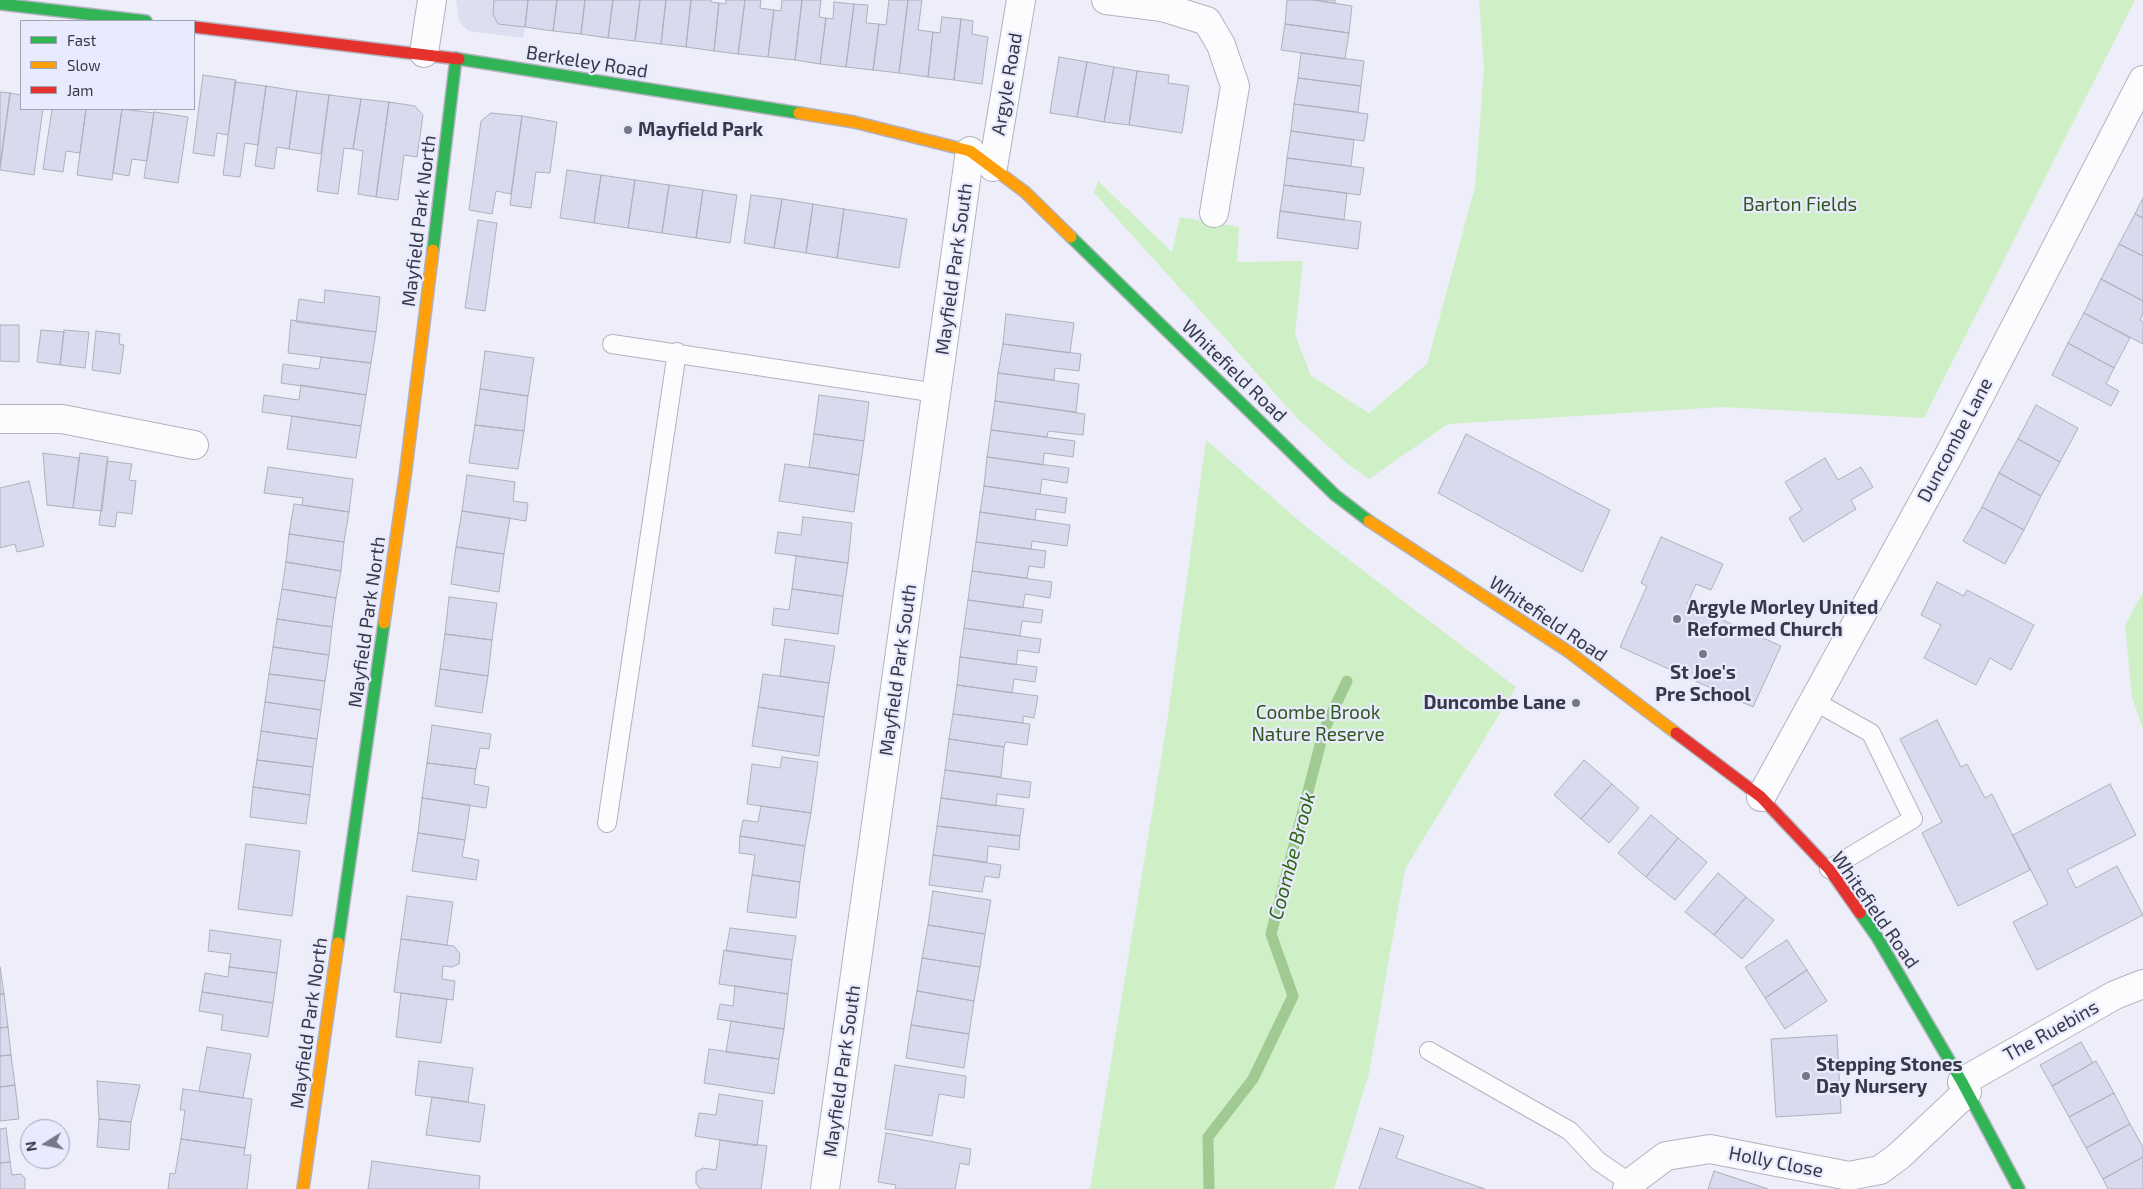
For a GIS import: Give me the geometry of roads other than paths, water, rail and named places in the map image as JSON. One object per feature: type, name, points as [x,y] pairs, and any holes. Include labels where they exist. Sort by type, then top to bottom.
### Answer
[{"type":"main road","points":[[0,4],[137,20]]},
{"type":"main road","name":"Berkeley Road","points":[[195,27],[456,58],[854,122],[970,151]]},
{"type":"main road","name":"Mayfield Park North","points":[[303,1189],[405,477],[456,58]]},
{"type":"main road","name":"Whitefield Road","points":[[970,151],[1024,192],[1335,495],[1358,514],[1569,652],[1761,797],[1829,870],[1877,937],[1964,1087],[2018,1189]]},
{"type":"street","points":[[424,53],[432,0]]},
{"type":"street","name":"Argyle Road","points":[[992,167],[1021,0]]},
{"type":"street","points":[[1106,0],[1162,7],[1207,20],[1221,45],[1235,86],[1214,213]]},
{"type":"street","name":"Duncombe Lane","points":[[1761,797],[1950,452],[2143,80]]},
{"type":"street","name":"Mayfield Park South","points":[[825,1189],[970,151]]},
{"type":"street","points":[[0,419],[62,419],[194,445]]},
{"type":"street","name":"The Ruebins","points":[[1964,1087],[2115,995],[2143,984]]},
{"type":"street","name":"Holly Close","points":[[1629,1186],[1666,1156],[1710,1149],[1849,1176],[1880,1170],[1899,1156],[1964,1087]]},
{"type":"lane","points":[[612,344],[677,352],[937,393]]},
{"type":"lane","points":[[607,823],[677,352]]},
{"type":"lane","points":[[1814,701],[1871,733],[1913,819],[1829,870]]},
{"type":"lane","points":[[1429,1051],[1570,1131],[1598,1162],[1629,1186]]},
{"type":"waterway","name":"Coombe Brook","points":[[1209,1189],[1208,1137],[1253,1079],[1293,996],[1271,934],[1324,730],[1347,681]]},
{"type":"place","name":"Mayfield Park","points":[[628,130]]},
{"type":"place","name":"Argyle Morley United Reformed Church","points":[[1677,619]]},
{"type":"place","name":"St Joe's Pre School","points":[[1703,654]]},
{"type":"place","name":"Duncombe Lane","points":[[1576,703]]},
{"type":"place","name":"Stepping Stones Day Nursery","points":[[1806,1076]]},
{"type":"park label","name":"Barton Fields","points":[[1800,205]]},
{"type":"park label","name":"Coombe Brook Nature Reserve","points":[[1318,724]]}]
